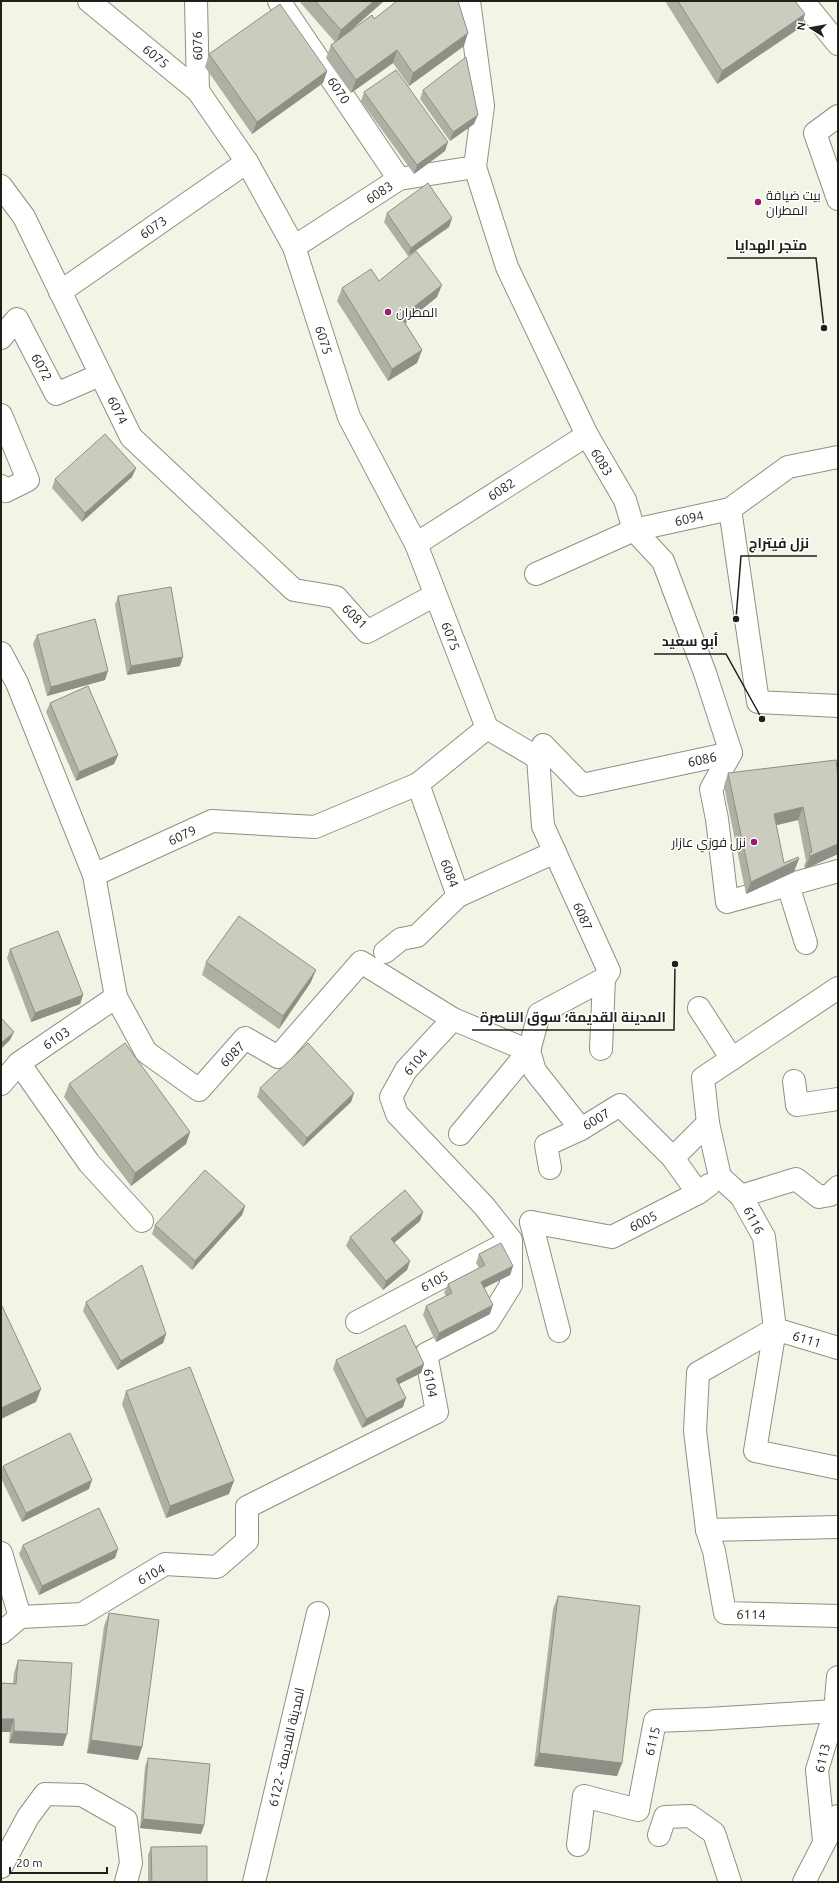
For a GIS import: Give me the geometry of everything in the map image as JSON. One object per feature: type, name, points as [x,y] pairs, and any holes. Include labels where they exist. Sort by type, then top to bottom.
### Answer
[{"type":"street","name":"6075","points":[[89,1],[198,90],[247,162],[294,247],[349,417],[416,544],[487,728]]},
{"type":"street","name":"6076","points":[[196,1],[198,90]]},
{"type":"street","name":"6070","points":[[279,1],[398,179]]},
{"type":"street","name":"6083","points":[[469,1],[483,106],[475,167],[507,266],[587,435],[625,500],[634,530],[663,561],[705,673],[731,753]]},
{"type":"street","points":[[803,1],[838,44]]},
{"type":"street","points":[[838,116],[815,133],[838,199]]},
{"type":"street","name":"6073","points":[[60,292],[247,162]]},
{"type":"street","name":"6083","points":[[294,247],[398,179],[475,167]]},
{"type":"street","name":"6074","points":[[1,186],[24,217],[131,437],[294,590]]},
{"type":"street","name":"6072","points":[[1,338],[17,319],[56,394],[100,375]]},
{"type":"street","points":[[1,415],[28,480],[6,491],[1,486]]},
{"type":"street","name":"6082","points":[[416,544],[587,435]]},
{"type":"street","name":"6094","points":[[536,574],[634,530],[730,509],[788,467],[838,457]]},
{"type":"street","points":[[730,509],[758,702],[838,706]]},
{"type":"street","name":"6081","points":[[294,590],[336,597],[367,632],[435,595]]},
{"type":"street","points":[[1,653],[17,683],[94,875]]},
{"type":"street","points":[[487,728],[538,758]]},
{"type":"street","name":"6079","points":[[94,875],[212,821],[315,826],[418,784],[487,728]]},
{"type":"street","name":"6086","points":[[538,758],[543,745],[582,785],[731,753]]},
{"type":"street","name":"6086","points":[[731,753],[711,789],[717,819],[727,902],[838,871]]},
{"type":"street","name":"6087","points":[[538,758],[543,826],[609,971],[604,979],[601,1049]]},
{"type":"street","name":"6084","points":[[385,952],[400,939],[417,936],[458,896],[418,784]]},
{"type":"street","points":[[458,896],[555,852]]},
{"type":"street","name":"6087","points":[[94,875],[116,997],[146,1052],[199,1090],[245,1038],[278,1057],[360,962],[453,1019],[529,1051]]},
{"type":"street","points":[[788,885],[806,943]]},
{"type":"street","points":[[460,1134],[529,1051],[539,1014],[604,979]]},
{"type":"street","points":[[741,1196],[720,1177],[708,1124],[703,1078],[838,988]]},
{"type":"street","name":"6103","points":[[1,1084],[19,1063],[116,997]]},
{"type":"street","points":[[699,1008],[732,1059]]},
{"type":"street","name":"6104","points":[[20,1617],[82,1614],[165,1564],[217,1567],[247,1541],[247,1507],[436,1412],[426,1354],[488,1322],[512,1285],[511,1240],[484,1206],[397,1114],[391,1097],[406,1070],[453,1019]]},
{"type":"street","points":[[529,1051],[535,1071],[581,1129]]},
{"type":"street","points":[[19,1063],[89,1162],[142,1221]]},
{"type":"street","points":[[794,1081],[797,1105],[838,1099]]},
{"type":"street","name":"6007","points":[[550,1168],[546,1145],[581,1129],[620,1105],[673,1158],[698,1193]]},
{"type":"street","points":[[673,1158],[708,1124]]},
{"type":"street","name":"6005","points":[[531,1222],[612,1237],[698,1193],[720,1177]]},
{"type":"street","name":"6116","points":[[838,1187],[830,1195],[819,1197],[796,1179],[741,1196],[764,1237],[775,1329],[755,1451],[838,1468]]},
{"type":"street","points":[[511,1240],[522,1235],[531,1222]]},
{"type":"street","points":[[531,1222],[559,1331]]},
{"type":"street","name":"6105","points":[[357,1322],[511,1240]]},
{"type":"street","points":[[775,1329],[698,1373],[695,1431],[707,1530],[838,1526]]},
{"type":"street","name":"6111","points":[[775,1329],[838,1348]]},
{"type":"street","name":"6114","points":[[707,1530],[714,1550],[725,1613],[838,1616]]},
{"type":"street","points":[[1,1553],[20,1617],[1,1633]]},
{"type":"street","name":"المدينة القديمة - 6122","points":[[254,1882],[318,1613]]},
{"type":"street","name":"6113","points":[[824,1841],[817,1770],[835,1711],[838,1677]]},
{"type":"street","name":"6115","points":[[578,1845],[584,1796],[638,1810],[655,1721],[835,1711]]},
{"type":"street","points":[[1,1867],[28,1817],[45,1794],[82,1794],[126,1820],[131,1863],[126,1882]]},
{"type":"street","points":[[659,1836],[665,1817],[690,1816],[714,1833],[730,1882]]},
{"type":"street","points":[[804,1882],[838,1816]]},
{"type":"building","points":[[315,1],[374,1],[341,30]]},
{"type":"building","points":[[397,1],[458,1],[468,33],[413,73],[397,50],[356,80],[331,45],[372,15],[374,19]]},
{"type":"building","points":[[678,1],[795,1],[805,14],[722,71]]},
{"type":"building","points":[[280,4],[327,71],[257,122],[209,54]]},
{"type":"building","points":[[466,57],[478,115],[453,132],[423,90]]},
{"type":"building","points":[[396,70],[448,142],[417,165],[364,92]]},
{"type":"building","points":[[428,183],[452,218],[411,248],[387,213]]},
{"type":"building","points":[[416,251],[442,285],[401,317],[422,350],[392,369],[342,288],[371,269],[379,281]]},
{"type":"building","points":[[105,434],[136,468],[85,513],[55,479]]},
{"type":"building","points":[[171,587],[183,657],[131,666],[118,596]]},
{"type":"building","points":[[95,619],[108,671],[51,687],[37,635]]},
{"type":"building","points":[[88,686],[118,755],[79,772],[50,703]]},
{"type":"building","name":"نزل فوزي عازار","points":[[836,760],[838,777],[838,844],[810,856],[809,853],[812,852],[803,807],[774,814],[784,863],[798,857],[799,859],[751,882],[728,773]]},
{"type":"building","points":[[239,916],[316,970],[283,1016],[206,962]]},
{"type":"building","points":[[58,931],[83,995],[35,1013],[10,949]]},
{"type":"building","points":[[1,1018],[14,1032],[1,1043]]},
{"type":"building","points":[[125,1043],[190,1132],[135,1173],[69,1084]]},
{"type":"building","points":[[308,1043],[354,1093],[307,1138],[260,1088]]},
{"type":"building","points":[[205,1170],[245,1206],[195,1261],[155,1225]]},
{"type":"building","points":[[405,1190],[423,1212],[391,1239],[410,1261],[386,1281],[350,1237]]},
{"type":"building","points":[[501,1243],[513,1266],[481,1282],[493,1305],[439,1333],[426,1306],[452,1293],[448,1284],[485,1265],[479,1254]]},
{"type":"building","points":[[142,1265],[166,1334],[121,1361],[86,1302]]},
{"type":"building","points":[[1,1306],[41,1389],[1,1408]]},
{"type":"building","points":[[405,1325],[424,1364],[396,1379],[406,1398],[366,1419],[336,1360]]},
{"type":"building","points":[[190,1367],[234,1481],[170,1506],[126,1391]]},
{"type":"building","points":[[70,1433],[92,1480],[26,1513],[3,1466]]},
{"type":"building","points":[[99,1508],[118,1549],[42,1586],[23,1545]]},
{"type":"building","points":[[558,1596],[640,1606],[622,1763],[539,1753]]},
{"type":"building","points":[[109,1613],[159,1620],[142,1747],[91,1740]]},
{"type":"building","points":[[18,1660],[72,1663],[67,1734],[14,1731],[14,1719],[1,1719],[1,1683],[16,1684]]},
{"type":"building","points":[[148,1758],[210,1764],[204,1825],[143,1819]]},
{"type":"building","points":[[207,1846],[207,1882],[152,1882],[151,1847]]},
{"type":"place","name":"بيت ضيافة المطران","points":[[758,202]]},
{"type":"place","name":"المطران","points":[[388,312]]},
{"type":"place","name":"متجر الهدايا","points":[[824,328]]},
{"type":"place","name":"نزل فيتراج","points":[[736,619]]},
{"type":"place","name":"أبو سعيد","points":[[762,719]]},
{"type":"place","name":"نزل فوزي عازار","points":[[754,842]]},
{"type":"place","name":"المدينة القديمة؛ سوق الناصرة","points":[[675,964]]}]
